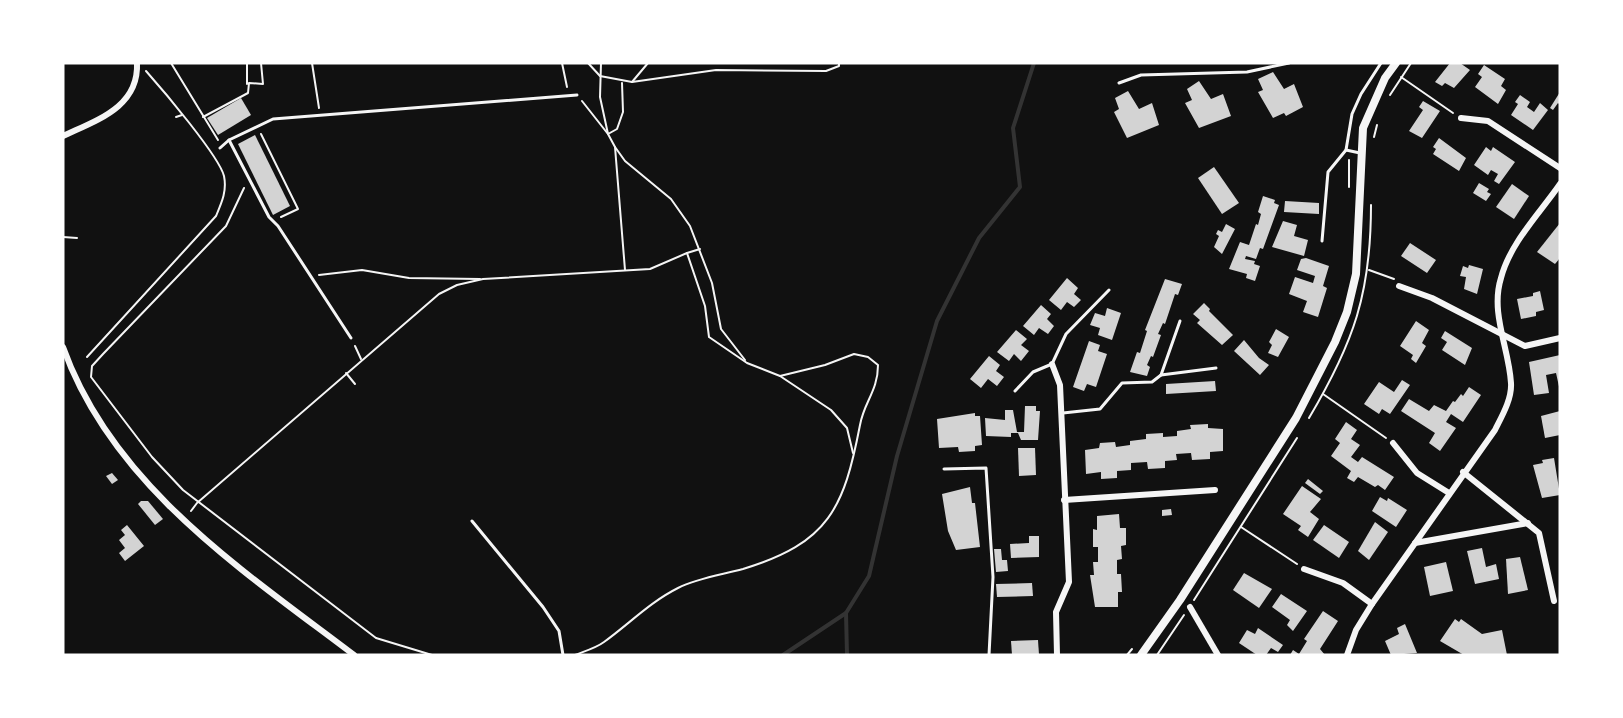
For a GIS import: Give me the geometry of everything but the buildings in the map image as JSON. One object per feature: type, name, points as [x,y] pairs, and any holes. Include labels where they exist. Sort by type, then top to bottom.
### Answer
[{"type":"street","points":[[63,136],[111,113],[123,104],[135,84],[137,63]]},
{"type":"street","points":[[1141,655],[1180,600],[1278,446],[1319,376],[1335,342],[1347,312],[1356,274],[1359,246],[1360,153],[1363,129],[1371,107],[1396,63]]},
{"type":"street","points":[[1461,118],[1488,121],[1560,168]]},
{"type":"street","points":[[1347,655],[1356,630],[1372,604],[1463,472],[1495,430],[1506,406],[1512,384],[1497,298],[1501,277],[1515,247],[1560,184]]},
{"type":"street","points":[[1399,286],[1432,298],[1525,346],[1560,338]]},
{"type":"street","points":[[63,347],[91,411],[143,480],[184,520],[354,655]]},
{"type":"street","points":[[63,361],[70,366]]},
{"type":"street","points":[[1052,364],[1060,385],[1069,582],[1056,612],[1057,655]]},
{"type":"street","points":[[1393,444],[1417,473],[1449,493]]},
{"type":"street","points":[[1463,472],[1539,533],[1545,549],[1554,601]]},
{"type":"street","points":[[1064,500],[1215,490]]},
{"type":"street","points":[[1415,543],[1528,523]]},
{"type":"street","points":[[1304,569],[1343,583],[1372,604]]},
{"type":"street","points":[[1190,607],[1218,655]]},
{"type":"lane","points":[[1119,84],[1141,75],[1247,72],[1289,63]]},
{"type":"lane","points":[[1322,241],[1328,172],[1348,150],[1352,114],[1361,94],[1381,63]]},
{"type":"lane","points":[[221,147],[229,140],[273,119],[577,95]]},
{"type":"lane","points":[[229,140],[269,217],[312,276],[351,338]]},
{"type":"lane","points":[[1348,150],[1360,153]]},
{"type":"lane","points":[[1015,391],[1033,372],[1052,364],[1066,334],[1109,290]]},
{"type":"lane","points":[[1161,375],[1180,321]]},
{"type":"lane","points":[[1061,413],[1100,409],[1122,383],[1152,382],[1161,375],[1216,368]]},
{"type":"lane","points":[[944,469],[986,468],[993,577],[989,655]]},
{"type":"lane","points":[[472,521],[543,607],[559,631],[563,655]]},
{"type":"path","points":[[171,63],[221,147]]},
{"type":"path","points":[[203,117],[248,93],[247,63]]},
{"type":"path","points":[[247,86],[249,83],[263,84],[261,63]]},
{"type":"path","points":[[312,63],[320,115]]},
{"type":"path","points":[[562,63],[564,85],[577,95],[608,134],[625,161],[671,199],[690,226],[712,283],[721,329],[747,363]]},
{"type":"path","points":[[578,63],[588,63],[600,76],[622,82],[716,70],[826,71],[838,66],[839,63]]},
{"type":"path","points":[[601,63],[600,97],[608,134]]},
{"type":"path","points":[[633,82],[648,63]]},
{"type":"path","points":[[1388,99],[1411,63]]},
{"type":"path","points":[[87,357],[216,216],[226,193],[223,173],[209,150],[144,70]]},
{"type":"path","points":[[1401,77],[1461,118]]},
{"type":"path","points":[[608,134],[617,129],[622,112],[622,82]]},
{"type":"path","points":[[176,117],[182,115]]},
{"type":"path","points":[[1373,141],[1377,122]]},
{"type":"path","points":[[257,126],[298,209],[273,221]]},
{"type":"path","points":[[190,136],[195,133]]},
{"type":"path","points":[[615,147],[625,270]]},
{"type":"path","points":[[206,155],[209,150]]},
{"type":"path","points":[[1348,150],[1349,197]]},
{"type":"path","points":[[250,181],[226,226],[92,366],[94,383],[152,457],[183,490],[376,638],[432,655]]},
{"type":"path","points":[[1306,423],[1323,394],[1357,319],[1369,270],[1371,197]]},
{"type":"path","points":[[63,237],[77,238]]},
{"type":"path","points":[[312,276],[362,270],[409,278],[483,279],[650,269],[700,249]]},
{"type":"path","points":[[687,253],[705,306],[709,336],[747,363],[780,376],[831,410],[847,428],[854,456]]},
{"type":"path","points":[[1369,270],[1394,279],[1399,286]]},
{"type":"path","points":[[191,512],[200,501],[439,294],[457,285],[483,279]]},
{"type":"path","points":[[351,338],[362,360]]},
{"type":"path","points":[[575,655],[603,643],[660,596],[679,587],[745,568],[808,542],[836,508],[851,472],[861,420],[878,382],[879,365],[868,357],[854,354],[780,376]]},
{"type":"path","points":[[346,373],[356,384]]},
{"type":"path","points":[[1323,394],[1393,444]]},
{"type":"path","points":[[1157,655],[1300,434]]},
{"type":"path","points":[[1241,527],[1304,569]]},
{"type":"path","points":[[1127,655],[1135,645]]},
{"type":"waterway","points":[[847,655],[846,613],[869,576],[897,456],[937,321],[979,238],[1020,187],[1013,128],[1034,63]]},
{"type":"waterway","points":[[783,655],[846,613]]}]
